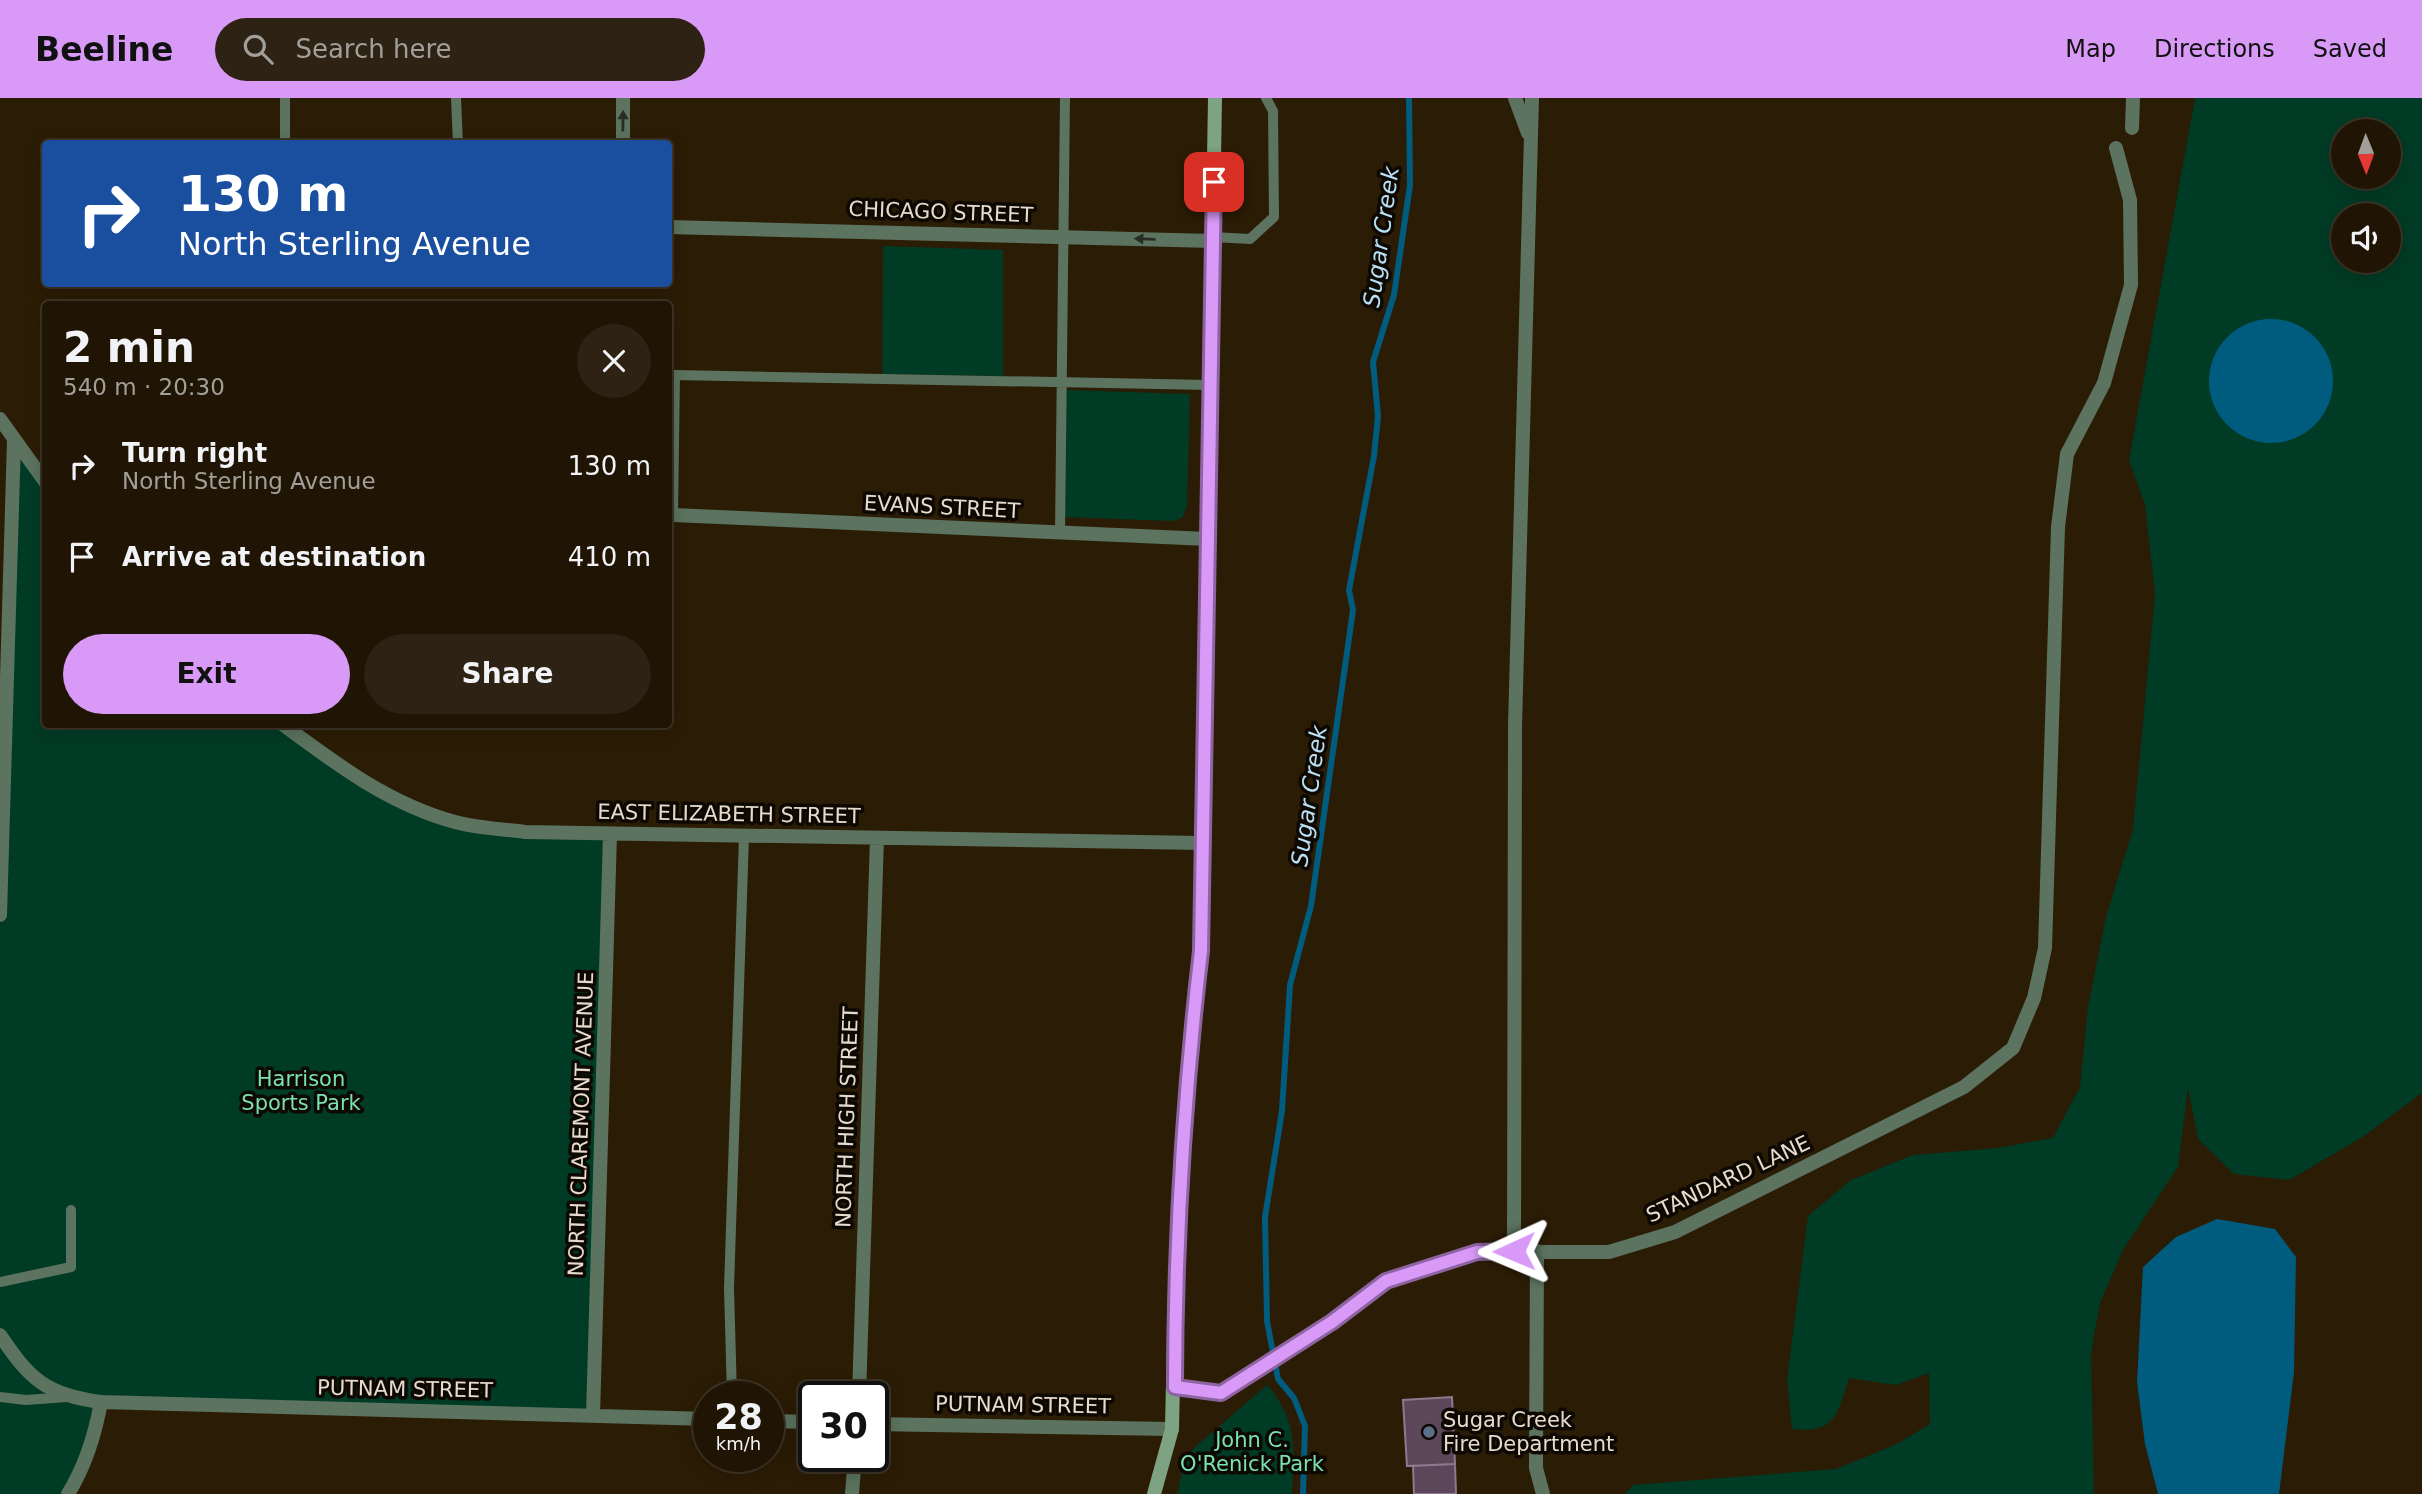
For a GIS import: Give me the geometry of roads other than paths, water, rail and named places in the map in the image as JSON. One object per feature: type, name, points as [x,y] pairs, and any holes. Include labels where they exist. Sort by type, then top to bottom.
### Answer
[{"type":"main road","points":[[1154,1494],[1172,1429],[1175,1387],[1175,1288],[1192,1022],[1201,951],[1215,98]]},
{"type":"street","points":[[622,140],[623,98]]},
{"type":"street","points":[[1515,98],[1531,140]]},
{"type":"street","points":[[1514,1251],[1515,726],[1532,98]]},
{"type":"street","points":[[2132,128],[2133,98]]},
{"type":"street","name":"STANDARD LANE","points":[[1175,1387],[1221,1393],[1332,1322],[1386,1281],[1477,1252],[1609,1252],[1675,1232],[1964,1087],[2013,1048],[2035,998],[2045,948],[2058,527],[2067,454],[2104,383],[2131,285],[2130,200],[2116,148]]},
{"type":"street","name":"CHICAGO STREET","points":[[672,227],[1213,239]]},
{"type":"street","points":[[0,419],[42,478]]},
{"type":"street","points":[[0,915],[14,440]]},
{"type":"street","name":"EVANS STREET","points":[[673,515],[1208,539]]},
{"type":"street","name":"EAST ELIZABETH STREET","points":[[287,728],[356,778],[401,802],[457,822],[525,832],[1203,843]]},
{"type":"street","name":"NORTH CLAREMONT AVENUE","points":[[593,1415],[610,834]]},
{"type":"street","name":"NORTH HIGH STREET","points":[[859,1381],[877,838]]},
{"type":"street","points":[[1537,1251],[1536,1468],[1543,1494]]},
{"type":"street","points":[[0,1335],[25,1368],[42,1383],[67,1397]]},
{"type":"street","name":"PUTNAM STREET","points":[[67,1397],[101,1402],[693,1418]]},
{"type":"street","points":[[68,1494],[81,1473],[95,1434],[101,1402]]},
{"type":"street","name":"PUTNAM STREET","points":[[889,1424],[1172,1429]]},
{"type":"street","points":[[852,1494],[854,1472]]},
{"type":"lane","points":[[285,98],[285,140]]},
{"type":"lane","points":[[456,98],[458,140]]},
{"type":"lane","points":[[1059,533],[1065,98]]},
{"type":"lane","points":[[1213,239],[1250,239],[1274,217],[1273,111],[1266,98]]},
{"type":"lane","points":[[673,515],[675,376],[1210,385]]},
{"type":"lane","points":[[732,1381],[729,1288],[744,836]]},
{"type":"lane","points":[[0,1282],[71,1267],[71,1210]]},
{"type":"lane","points":[[0,1397],[26,1400],[67,1397]]},
{"type":"water","points":[[2271,319],[2295,324],[2315,337],[2328,357],[2333,381],[2328,405],[2315,425],[2295,438],[2271,443],[2247,438],[2227,425],[2214,405],[2209,381],[2214,357],[2227,337],[2247,324]]},
{"type":"water","points":[[2217,1219],[2275,1229],[2296,1257],[2294,1372],[2279,1494],[2158,1494],[2145,1444],[2137,1382],[2143,1267],[2176,1237]]},
{"type":"waterway","name":"Sugar Creek","points":[[1303,1494],[1305,1426],[1294,1398],[1278,1379],[1267,1321],[1265,1217],[1282,1111],[1290,985],[1311,906],[1353,610],[1349,590],[1374,456],[1378,416],[1373,362],[1394,295],[1410,185],[1409,98]]},
{"type":"place","name":"Sugar Creek Fire Department","points":[[1429,1432]]},
{"type":"park label","name":"Harrison Sports Park","points":[[301,1091]]},
{"type":"park label","name":"John C. O'Renick Park","points":[[1252,1452]]}]
